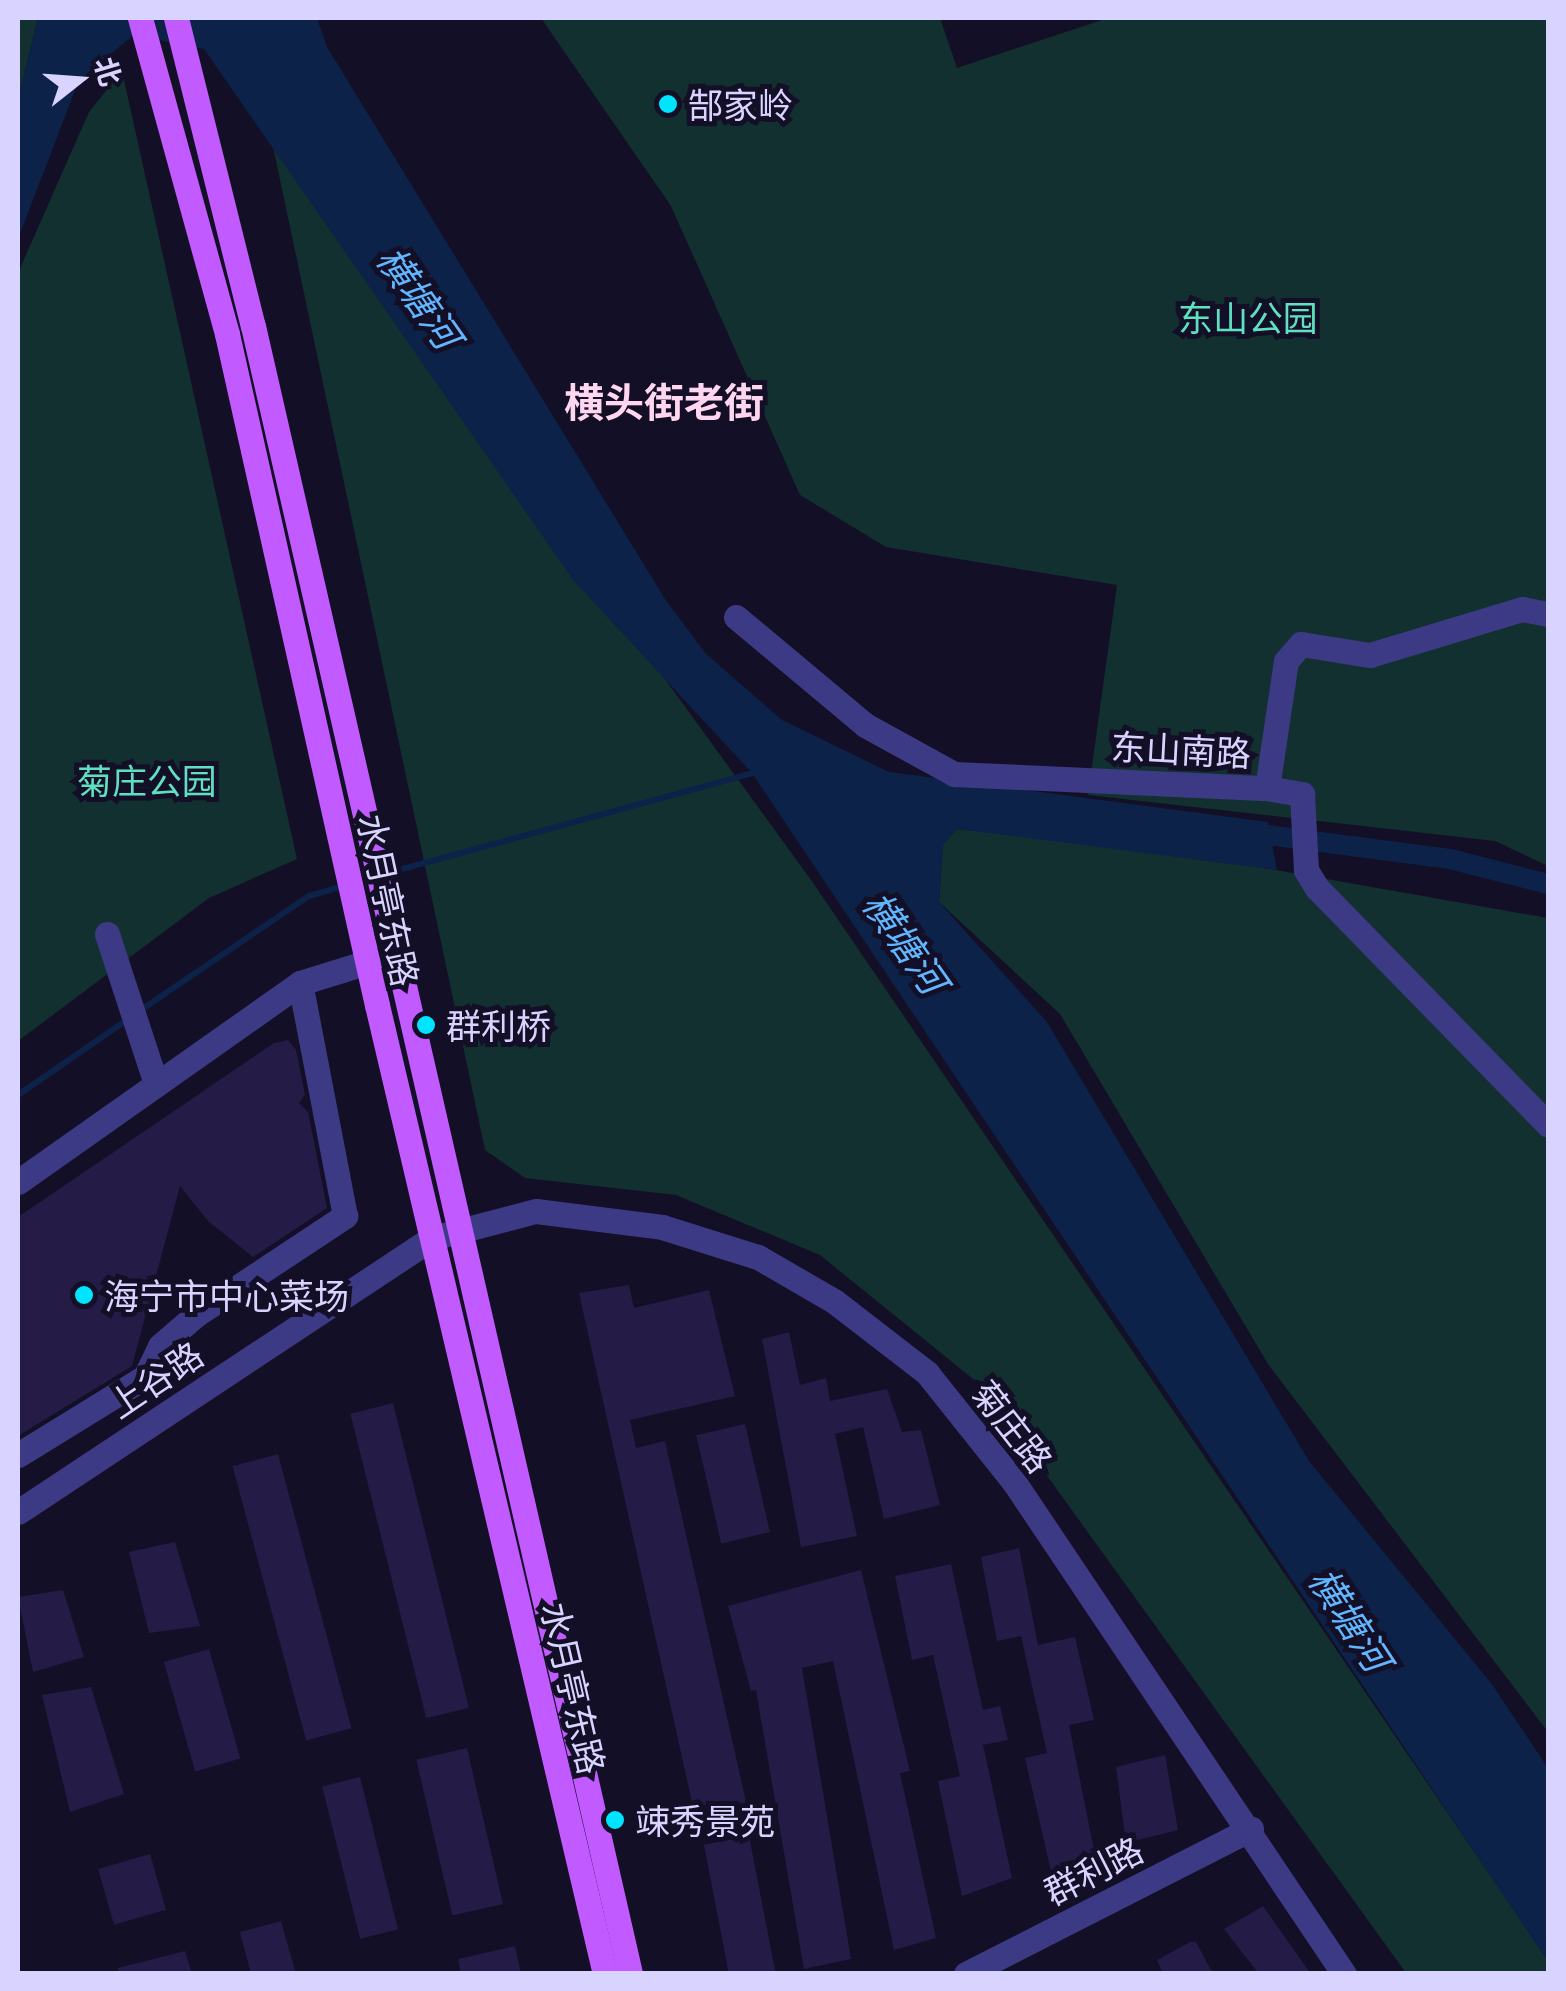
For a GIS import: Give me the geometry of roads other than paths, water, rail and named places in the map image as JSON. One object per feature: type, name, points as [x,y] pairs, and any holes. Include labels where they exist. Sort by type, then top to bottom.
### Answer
[{"type":"main road","name":"水月亭东路","points":[[140,18],[227,334],[368,962],[605,1974]]},
{"type":"main road","name":"水月亭东路","points":[[176,18],[253,326],[630,1974]]},
{"type":"street","name":"东山南路","points":[[736,617],[866,725],[954,774],[1266,788],[1286,661],[1301,644],[1370,654],[1522,609],[1548,614]]},
{"type":"street","points":[[1266,788],[1302,794],[1306,870],[1409,986],[1548,1126]]},
{"type":"street","points":[[107,934],[156,1084]]},
{"type":"street","points":[[18,1182],[300,983],[368,962]]},
{"type":"street","points":[[18,1455],[145,1378],[160,1346],[197,1314],[346,1216],[300,983]]},
{"type":"street","name":"菊庄路","points":[[432,1238],[536,1211],[662,1226],[758,1257],[834,1300],[927,1374],[1014,1482],[1251,1829],[1344,1974]]},
{"type":"street","name":"上谷路","points":[[18,1512],[432,1238]]},
{"type":"street","name":"群利路","points":[[966,1974],[1251,1829]]},
{"type":"water","name":"横塘河","points":[[38,18],[317,18],[327,47],[665,599],[706,654],[782,720],[889,772],[1268,822],[1277,870],[957,829],[943,845],[939,902],[1047,1022],[1309,1461],[1491,1683],[1548,1768],[1548,1962],[752,773],[573,580],[204,49],[134,35],[79,80],[18,239],[18,100]]},
{"type":"waterway","points":[[384,874],[752,773]]},
{"type":"waterway","points":[[1245,832],[1450,859],[1548,884]]},
{"type":"waterway","points":[[138,1012],[309,896],[344,886]]},
{"type":"waterway","points":[[18,1095],[128,1019]]},
{"type":"place","name":"郜家岭","points":[[668,104]]},
{"type":"place","name":"群利桥","points":[[426,1025]]},
{"type":"place","name":"海宁市中心菜场","points":[[84,1295]]},
{"type":"place","name":"竦秀景苑","points":[[615,1820]]},
{"type":"district","name":"横头街老街","points":[[664,402]]},
{"type":"park label","name":"东山公园","points":[[1248,317]]},
{"type":"park label","name":"菊庄公园","points":[[147,780]]}]
